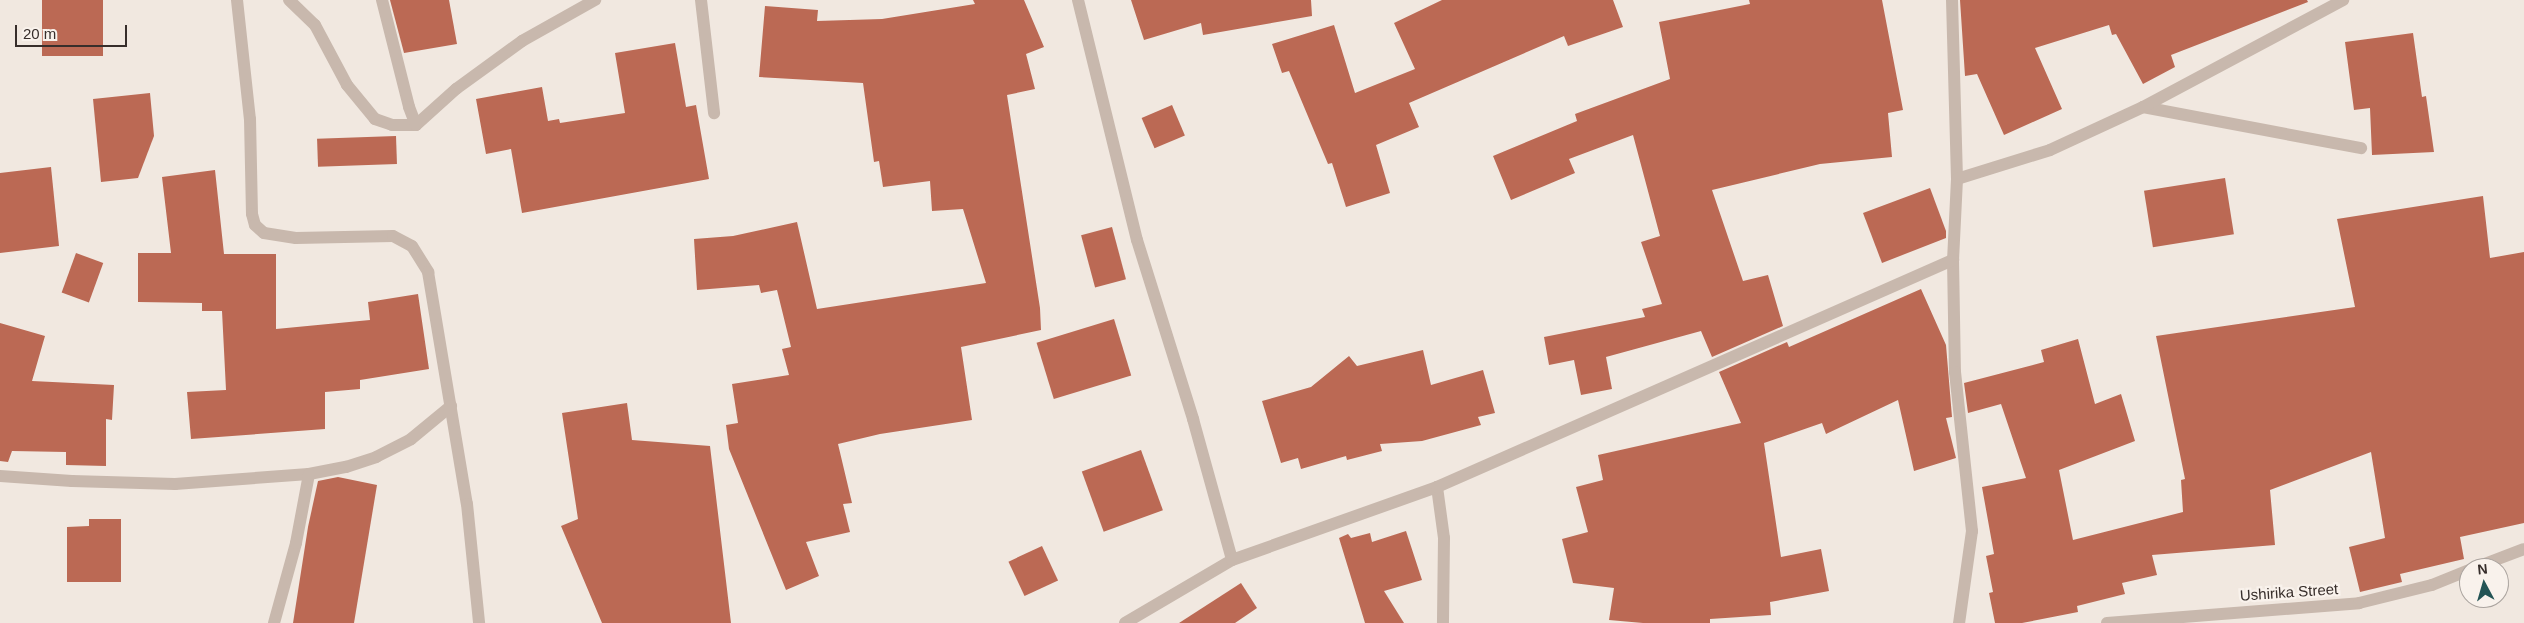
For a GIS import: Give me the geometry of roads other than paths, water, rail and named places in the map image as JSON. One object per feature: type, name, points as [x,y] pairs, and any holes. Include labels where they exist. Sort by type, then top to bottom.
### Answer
[{"type":"street","points":[[237,0],[250,119],[252,214],[255,225],[264,233],[296,238],[393,236],[412,246],[428,272],[467,504],[479,623]]},
{"type":"street","points":[[289,0],[315,25],[347,85],[375,119],[392,125],[416,125],[456,89],[522,41],[595,0]]},
{"type":"street","points":[[382,0],[409,107],[416,125]]},
{"type":"street","points":[[700,0],[714,113]]},
{"type":"street","points":[[1078,0],[1137,240],[1193,419],[1232,560]]},
{"type":"street","points":[[1952,0],[1957,179],[1953,260],[1955,372],[1972,531],[1959,623]]},
{"type":"street","points":[[1957,179],[2050,150],[2142,106],[2343,0]]},
{"type":"street","points":[[2142,106],[2361,148]]},
{"type":"street","points":[[1125,623],[1232,560],[1437,486],[1710,368],[1883,289],[1953,260]]},
{"type":"street","points":[[0,476],[72,481],[175,484],[309,474],[346,467],[376,457],[411,439],[451,406]]},
{"type":"street","points":[[274,623],[296,543],[309,474]]},
{"type":"street","points":[[1437,486],[1444,538],[1443,623]]},
{"type":"street","points":[[2500,558],[2524,549]]},
{"type":"street","name":"Ushirika Street","points":[[2107,623],[2358,603],[2432,585],[2459,574]]}]
